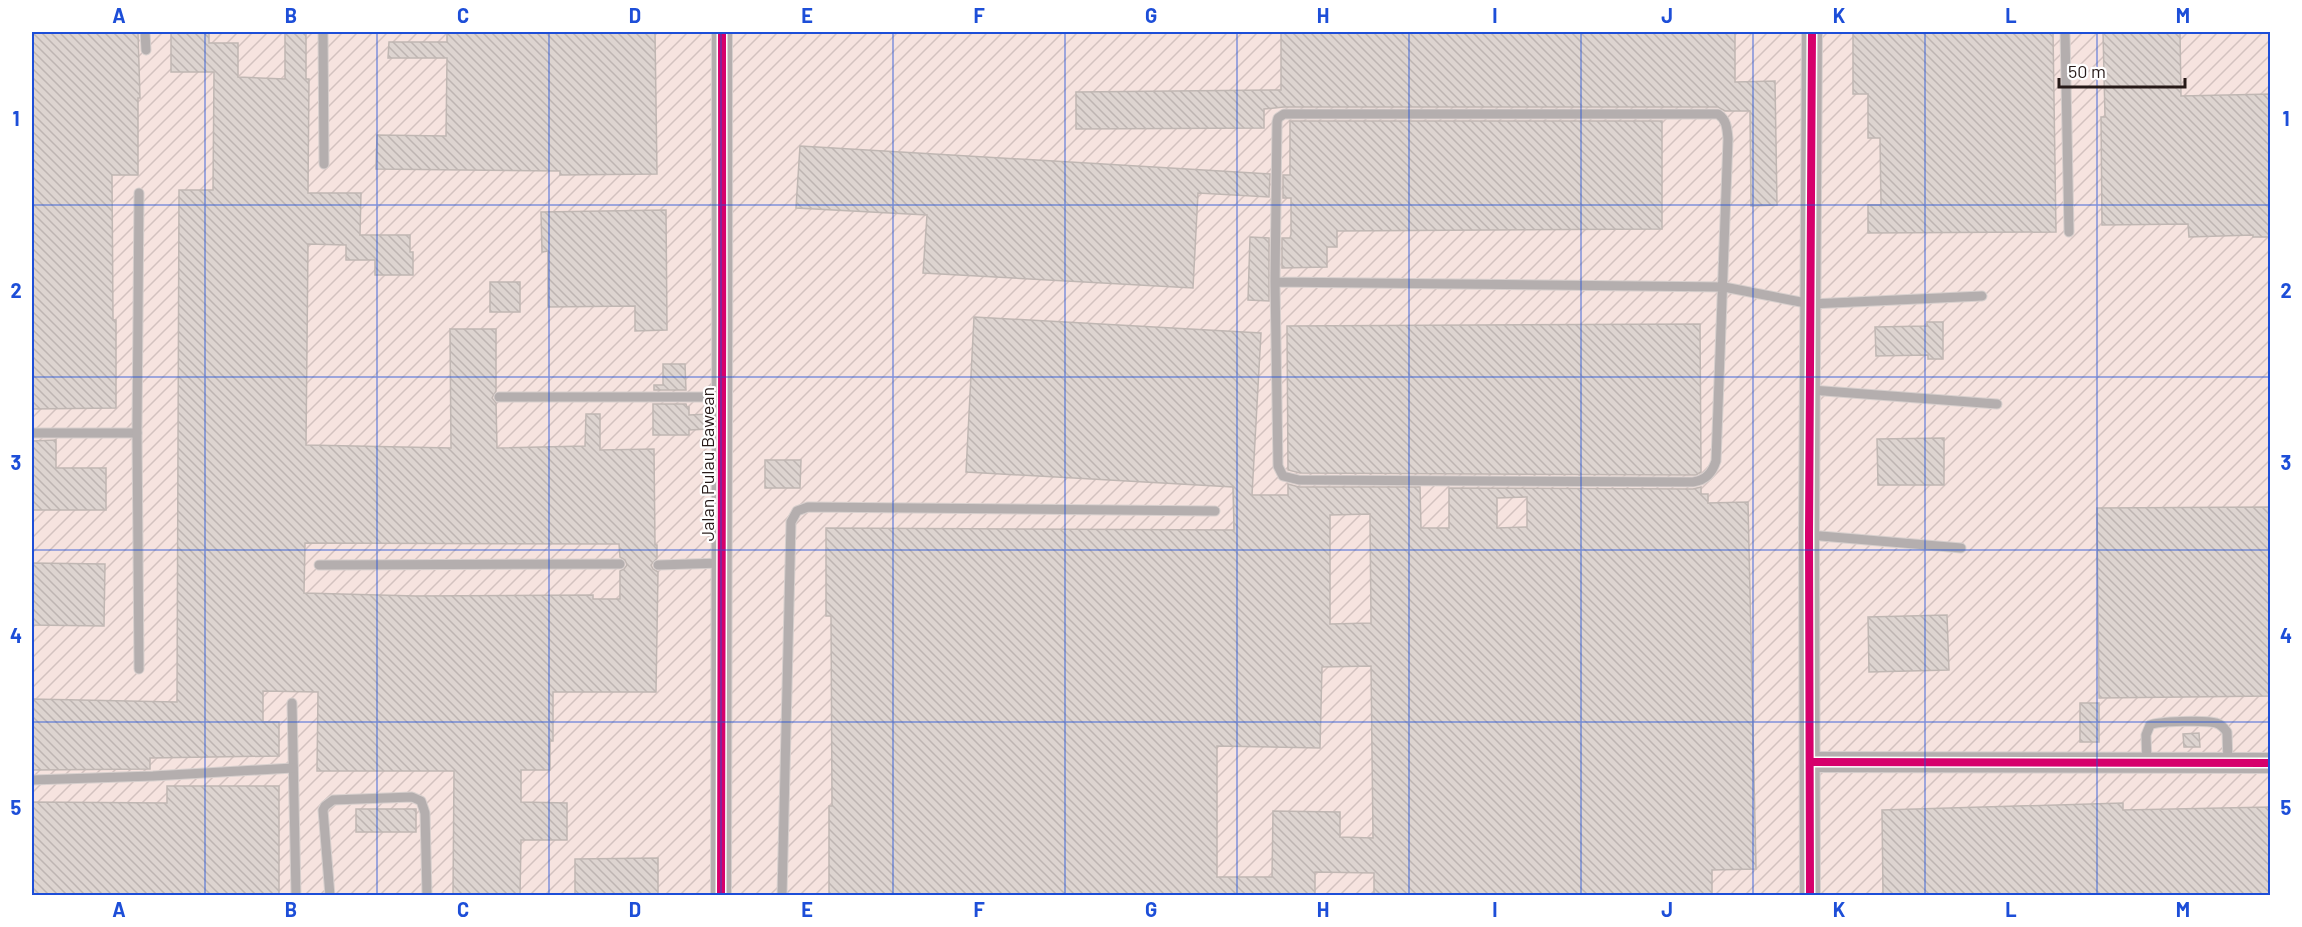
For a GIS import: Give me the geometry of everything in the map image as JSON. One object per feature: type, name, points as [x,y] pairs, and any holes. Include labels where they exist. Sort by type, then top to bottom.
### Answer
[{"type":"street","name":"Jalan Pulau Bawean","points":[[721,896],[719,693],[722,563],[722,32]]},
{"type":"street","points":[[1810,896],[1809,535],[1812,32]]},
{"type":"street","points":[[1809,762],[2271,763]]},
{"type":"lane","points":[[145,32],[146,50]]},
{"type":"lane","points":[[323,32],[324,164]]},
{"type":"lane","points":[[2065,32],[2069,232]]},
{"type":"lane","points":[[1719,114],[1724,118],[1728,139],[1716,461],[1713,470],[1701,481],[1299,480],[1283,476],[1278,466],[1275,282],[1277,122],[1280,115],[1719,114]]},
{"type":"lane","points":[[139,194],[137,433],[139,669]]},
{"type":"lane","points":[[1275,282],[1724,287],[1811,304],[1982,296]]},
{"type":"lane","points":[[1811,390],[1997,404]]},
{"type":"lane","points":[[498,397],[721,397]]},
{"type":"lane","points":[[32,433],[137,433]]},
{"type":"lane","points":[[782,896],[791,522],[797,512],[808,507],[1215,512]]},
{"type":"lane","points":[[1809,535],[1961,548]]},
{"type":"lane","points":[[657,565],[722,563]]},
{"type":"lane","points":[[319,565],[620,564]]},
{"type":"lane","points":[[292,703],[296,896]]},
{"type":"lane","points":[[2147,763],[2147,730],[2150,725],[2159,722],[2216,723],[2225,728],[2228,763]]},
{"type":"lane","points":[[32,780],[293,768]]},
{"type":"lane","points":[[330,896],[323,810],[325,806],[333,800],[341,799],[412,797],[421,801],[425,813],[427,896]]},
{"type":"shaded area","points":[[32,32],[2270,32],[2270,895],[32,895]]},
{"type":"building","points":[[32,32],[138,32],[140,98],[138,98],[138,175],[112,175],[116,408],[32,409]]},
{"type":"building","points":[[171,32],[209,32],[209,43],[238,43],[238,77],[285,79],[285,32],[306,32],[306,79],[309,79],[308,193],[361,193],[360,235],[410,235],[413,275],[375,275],[375,260],[346,260],[346,245],[308,244],[306,445],[451,448],[450,329],[496,329],[496,391],[492,398],[496,403],[497,448],[585,446],[586,414],[600,414],[600,450],[654,449],[657,558],[651,565],[658,572],[656,692],[553,692],[553,741],[550,741],[550,770],[521,770],[521,802],[567,803],[567,840],[521,840],[520,896],[453,896],[454,771],[317,771],[318,692],[263,691],[263,722],[279,722],[279,756],[150,758],[150,769],[32,770],[32,699],[177,702],[179,190],[213,190],[214,72],[171,72]],"holes":[[[305,543],[619,544],[620,557],[627,565],[620,571],[620,599],[593,599],[593,595],[416,596],[304,593]]]},
{"type":"building","points":[[447,32],[655,32],[657,174],[560,175],[560,171],[376,169],[377,135],[446,136],[447,58],[388,58],[389,42],[447,42]]},
{"type":"building","points":[[1281,32],[1735,32],[1735,82],[1775,81],[1777,205],[1751,206],[1750,111],[1725,111],[1718,107],[1284,107],[1264,109],[1264,128],[1076,129],[1076,92],[1281,90]]},
{"type":"building","points":[[1853,32],[2053,32],[2056,232],[1868,233],[1868,205],[1881,205],[1880,138],[1868,138],[1868,94],[1853,94]]},
{"type":"building","points":[[2103,32],[2180,32],[2181,96],[2271,94],[2270,237],[2253,237],[2253,235],[2189,237],[2188,224],[2102,225],[2101,117],[2105,117]]},
{"type":"building","points":[[1290,121],[1662,121],[1662,229],[1337,231],[1337,247],[1327,247],[1327,267],[1282,268],[1282,238],[1290,238],[1291,234],[1291,198],[1283,198],[1283,175],[1290,175]]},
{"type":"building","points":[[800,146],[1270,174],[1269,197],[1198,193],[1193,288],[923,273],[927,215],[796,208]]},
{"type":"building","points":[[666,210],[667,330],[635,331],[635,306],[548,307],[548,251],[542,252],[541,212]]},
{"type":"building","points":[[1250,237],[1269,238],[1269,301],[1248,300]]},
{"type":"building","points":[[490,282],[520,282],[520,312],[490,312]]},
{"type":"building","points":[[974,317],[1261,333],[1252,495],[1288,495],[1288,484],[1299,487],[1420,487],[1421,528],[1449,528],[1449,488],[1693,489],[1701,487],[1701,494],[1708,494],[1708,503],[1748,502],[1756,869],[1712,870],[1712,896],[1374,896],[1374,873],[1315,872],[1315,896],[829,896],[829,806],[832,806],[831,616],[826,616],[826,528],[1234,530],[1233,487],[966,472]],"holes":[[[1527,497],[1527,527],[1497,528],[1497,498]],[[1370,514],[1371,623],[1330,624],[1330,515]],[[1371,666],[1373,838],[1340,837],[1340,812],[1273,811],[1272,877],[1217,877],[1217,746],[1320,748],[1322,667]]]},
{"type":"building","points":[[1927,322],[1943,322],[1943,359],[1928,359],[1928,355],[1876,356],[1875,327],[1927,326]]},
{"type":"building","points":[[1700,324],[1701,472],[1696,475],[1300,473],[1288,470],[1287,326]]},
{"type":"building","points":[[663,364],[685,364],[686,390],[654,390],[654,385],[663,385]]},
{"type":"building","points":[[653,404],[686,404],[689,407],[689,415],[709,414],[709,429],[689,430],[689,435],[653,435]]},
{"type":"building","points":[[1944,438],[1944,485],[1878,485],[1877,439]]},
{"type":"building","points":[[56,440],[56,468],[106,468],[106,510],[32,510],[32,441]]},
{"type":"building","points":[[765,460],[801,460],[800,488],[765,488]]},
{"type":"building","points":[[2271,507],[2271,696],[2099,698],[2097,508]]},
{"type":"building","points":[[32,563],[105,564],[104,626],[32,625]]},
{"type":"building","points":[[1947,615],[1949,670],[1869,672],[1868,617]]},
{"type":"building","points":[[2080,703],[2099,703],[2099,742],[2080,742]]},
{"type":"building","points":[[2199,733],[2200,747],[2184,747],[2183,734]]},
{"type":"building","points":[[167,786],[279,786],[279,896],[32,896],[32,802],[167,803]]},
{"type":"building","points":[[2123,803],[2123,810],[2271,807],[2271,896],[1883,896],[1882,810]]},
{"type":"building","points":[[356,809],[416,809],[416,832],[356,832]]},
{"type":"building","points":[[658,858],[658,896],[575,896],[575,859]]},
{"type":"cycle path","points":[[721,896],[722,32]]},
{"type":"cycle path","points":[[1810,896],[1809,535],[1812,32]]},
{"type":"cycle path","points":[[1810,762],[2270,763]]}]
